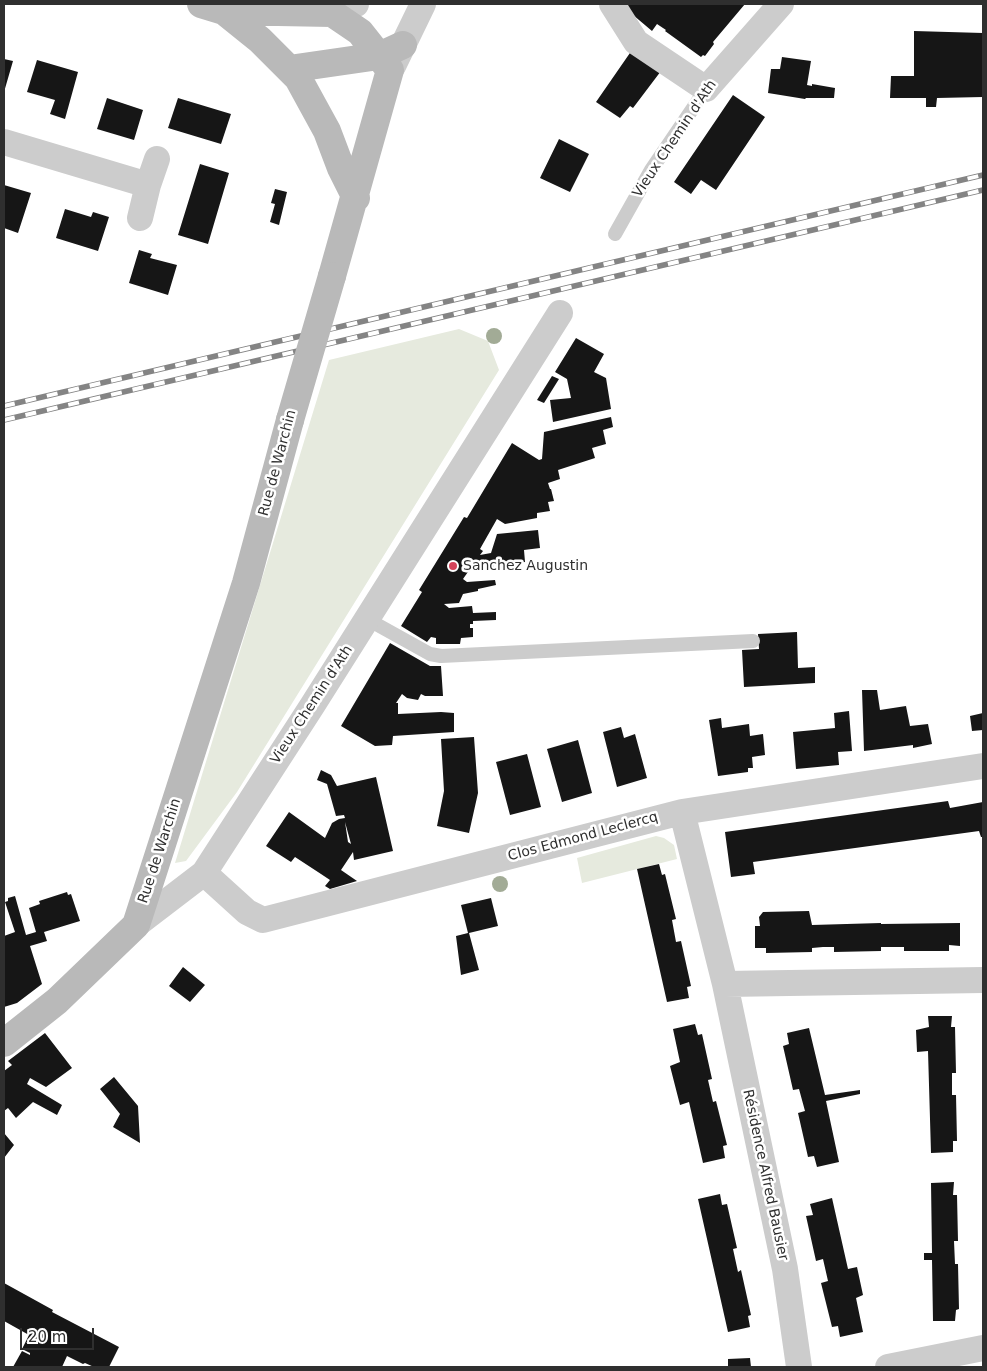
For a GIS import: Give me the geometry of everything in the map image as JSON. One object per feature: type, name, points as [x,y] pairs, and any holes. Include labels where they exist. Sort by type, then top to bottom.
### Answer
[{"type":"street","name":"Rue de Warchin","points":[[136,925],[246,583],[290,420],[356,198],[391,57],[424,4]]},
{"type":"street","points":[[612,4],[636,42],[706,88]]},
{"type":"street","name":"Vieux Chemin d'Ath","points":[[706,88],[781,4]]},
{"type":"street","points":[[212,7],[344,9],[360,32],[391,57]]},
{"type":"street","points":[[212,7],[260,40],[298,78],[327,131],[356,198]]},
{"type":"street","points":[[289,69],[391,57]]},
{"type":"street","points":[[4,142],[148,185]]},
{"type":"street","points":[[140,218],[157,159]]},
{"type":"street","name":"Vieux Chemin d'Ath","points":[[4,1043],[57,1001],[136,925],[204,873],[560,313]]},
{"type":"street","name":"Clos Edmond Leclercq","points":[[204,873],[247,912],[263,920],[682,812],[983,766]]},
{"type":"street","name":"Résidence Alfred Bausier","points":[[682,812],[725,984],[785,1269],[799,1367]]},
{"type":"street","points":[[725,984],[983,980]]},
{"type":"street","points":[[888,1367],[983,1348]]},
{"type":"lane","name":"Vieux Chemin d'Ath","points":[[615,234],[651,170],[706,88]]},
{"type":"lane","points":[[367,619],[430,654],[441,656],[753,641]]},
{"type":"shaded area","points":[[459,329],[488,341],[499,370],[237,792],[186,861],[175,863],[329,360]]},
{"type":"shaded area","points":[[656,836],[664,838],[674,845],[677,859],[582,883],[577,858]]},
{"type":"building","points":[[624,4],[745,4],[713,42],[714,44],[705,56],[701,57],[657,24],[652,31],[626,9]]},
{"type":"building","points":[[914,31],[983,33],[983,97],[937,98],[936,107],[926,107],[926,98],[890,98],[891,76],[914,76]]},
{"type":"building","points":[[632,50],[661,71],[633,108],[630,106],[620,118],[596,102]]},
{"type":"building","points":[[782,57],[811,61],[807,85],[812,86],[812,84],[835,88],[834,98],[805,99],[768,93],[771,69],[780,69]]},
{"type":"building","points":[[4,59],[13,61],[4,92]]},
{"type":"building","points":[[37,60],[78,72],[65,119],[50,114],[55,100],[27,92]]},
{"type":"building","points":[[733,95],[765,117],[716,190],[701,180],[691,194],[674,182]]},
{"type":"building","points":[[107,98],[143,110],[134,140],[97,129]]},
{"type":"building","points":[[178,98],[231,114],[221,144],[168,128]]},
{"type":"building","points":[[559,139],[589,154],[570,192],[540,178]]},
{"type":"building","points":[[200,164],[229,173],[208,244],[178,235]]},
{"type":"building","points":[[4,185],[31,193],[18,233],[4,228]]},
{"type":"building","points":[[275,189],[287,192],[279,225],[270,222],[275,204],[271,203]]},
{"type":"building","points":[[65,209],[91,217],[93,212],[109,217],[98,251],[56,238]]},
{"type":"building","points":[[139,250],[152,254],[150,258],[177,265],[168,295],[129,283]]},
{"type":"building","points":[[576,338],[604,354],[594,372],[606,378],[611,409],[553,422],[550,400],[571,398],[567,379],[555,372]]},
{"type":"building","points":[[552,376],[559,379],[544,403],[537,400]]},
{"type":"building","points":[[611,417],[613,427],[603,430],[606,444],[592,448],[595,458],[558,470],[560,479],[548,483],[554,501],[548,502],[550,511],[537,513],[537,518],[505,524],[497,519],[480,549],[483,551],[480,555],[491,553],[497,534],[538,530],[540,548],[524,550],[525,562],[494,565],[494,568],[470,569],[463,579],[467,582],[495,580],[496,585],[463,594],[459,603],[444,604],[449,608],[472,606],[473,613],[496,612],[496,620],[473,621],[473,624],[470,624],[470,628],[473,628],[473,637],[461,638],[460,644],[436,644],[436,638],[431,637],[427,642],[401,626],[422,592],[419,590],[464,517],[467,518],[512,443],[539,460],[542,459],[544,432]]},
{"type":"building","points":[[797,632],[798,668],[815,667],[815,683],[744,687],[742,650],[759,649],[758,634]]},
{"type":"building","points":[[390,643],[430,666],[441,666],[443,696],[425,696],[421,694],[418,700],[407,698],[402,694],[396,703],[398,703],[398,714],[454,713],[454,732],[393,736],[392,745],[375,746],[341,726]]},
{"type":"building","points":[[862,690],[877,690],[880,710],[906,706],[910,726],[928,724],[932,744],[913,748],[913,745],[864,751]]},
{"type":"building","points":[[849,711],[852,751],[838,752],[839,765],[796,769],[793,732],[835,728],[834,713]]},
{"type":"building","points":[[983,713],[983,730],[972,731],[970,716]]},
{"type":"building","points":[[721,718],[722,728],[749,724],[750,736],[763,734],[765,755],[752,757],[753,768],[748,768],[748,772],[718,776],[709,720]]},
{"type":"building","points":[[621,727],[624,738],[635,734],[647,778],[617,787],[603,732]]},
{"type":"building","points":[[474,737],[478,793],[469,833],[437,826],[444,791],[441,739]]},
{"type":"building","points":[[578,740],[592,793],[562,802],[547,749]]},
{"type":"building","points":[[527,754],[541,807],[510,815],[496,762]]},
{"type":"building","points":[[321,770],[331,775],[337,786],[376,777],[393,851],[354,860],[353,852],[341,870],[357,881],[330,889],[325,886],[330,880],[295,857],[291,862],[266,846],[289,812],[325,838],[332,823],[345,818],[344,815],[336,816],[327,784],[317,780]],"holes":[[[345,822],[351,844],[348,842]]]},
{"type":"building","points":[[948,801],[950,808],[983,802],[983,837],[981,837],[979,831],[753,862],[755,874],[731,877],[725,832]]},
{"type":"building","points":[[659,864],[662,875],[665,874],[676,919],[672,920],[676,942],[681,941],[691,986],[687,987],[689,998],[667,1002],[637,869]]},
{"type":"building","points":[[67,892],[68,895],[71,894],[80,921],[44,932],[47,941],[30,946],[42,984],[17,1003],[4,1007],[4,936],[15,932],[5,902],[8,901],[8,898],[15,896],[26,935],[36,932],[29,908],[40,904],[39,901]]},
{"type":"building","points":[[491,898],[498,926],[469,933],[479,970],[461,975],[456,936],[468,933],[461,905]]},
{"type":"building","points":[[809,911],[812,925],[960,923],[960,946],[949,945],[949,951],[904,951],[904,947],[881,947],[881,951],[834,952],[834,947],[823,947],[812,948],[812,952],[766,953],[766,948],[755,948],[755,926],[760,926],[759,917],[763,912]]},
{"type":"building","points":[[183,967],[205,985],[190,1002],[169,986]]},
{"type":"building","points":[[928,1016],[952,1016],[951,1027],[955,1027],[956,1073],[952,1073],[952,1095],[956,1095],[957,1141],[953,1141],[953,1152],[931,1153],[928,1051],[917,1052],[916,1030],[929,1027]]},
{"type":"building","points":[[695,1024],[698,1035],[702,1034],[712,1079],[708,1080],[713,1102],[716,1101],[727,1145],[723,1146],[725,1158],[703,1163],[689,1102],[680,1105],[670,1066],[680,1062],[673,1029]]},
{"type":"building","points":[[809,1028],[825,1095],[860,1090],[860,1094],[826,1101],[839,1162],[817,1167],[814,1156],[808,1157],[798,1113],[805,1111],[799,1089],[793,1090],[783,1046],[789,1044],[787,1033]]},
{"type":"building","points":[[45,1033],[72,1068],[46,1087],[30,1078],[27,1084],[62,1105],[57,1115],[33,1102],[16,1118],[8,1108],[4,1111],[4,1071],[12,1065],[8,1061]]},
{"type":"building","points":[[114,1077],[138,1106],[140,1143],[113,1127],[120,1114],[100,1089]]},
{"type":"building","points":[[4,1133],[14,1145],[4,1158]]},
{"type":"building","points":[[954,1182],[953,1195],[957,1195],[958,1241],[954,1241],[955,1264],[958,1264],[959,1309],[956,1310],[955,1321],[933,1321],[932,1260],[924,1260],[924,1253],[932,1253],[931,1183]]},
{"type":"building","points":[[720,1194],[722,1205],[727,1204],[737,1248],[733,1249],[738,1272],[741,1270],[751,1315],[748,1316],[750,1327],[728,1332],[698,1199]]},
{"type":"building","points":[[832,1198],[848,1269],[857,1267],[863,1295],[856,1298],[863,1332],[840,1337],[838,1326],[832,1327],[821,1283],[828,1281],[823,1259],[816,1261],[806,1216],[813,1215],[810,1204]]},
{"type":"building","points":[[4,1283],[53,1310],[52,1312],[119,1347],[109,1367],[94,1367],[67,1356],[62,1367],[13,1367],[22,1351],[30,1355],[30,1353],[22,1349],[29,1335],[4,1321]]},
{"type":"building","points":[[750,1358],[751,1367],[728,1367],[728,1359]]},
{"type":"railway","points":[[4,406],[983,175]]},
{"type":"railway","points":[[4,420],[983,190]]},
{"type":"place","name":"Sanchez Augustin","points":[[453,566]]}]
